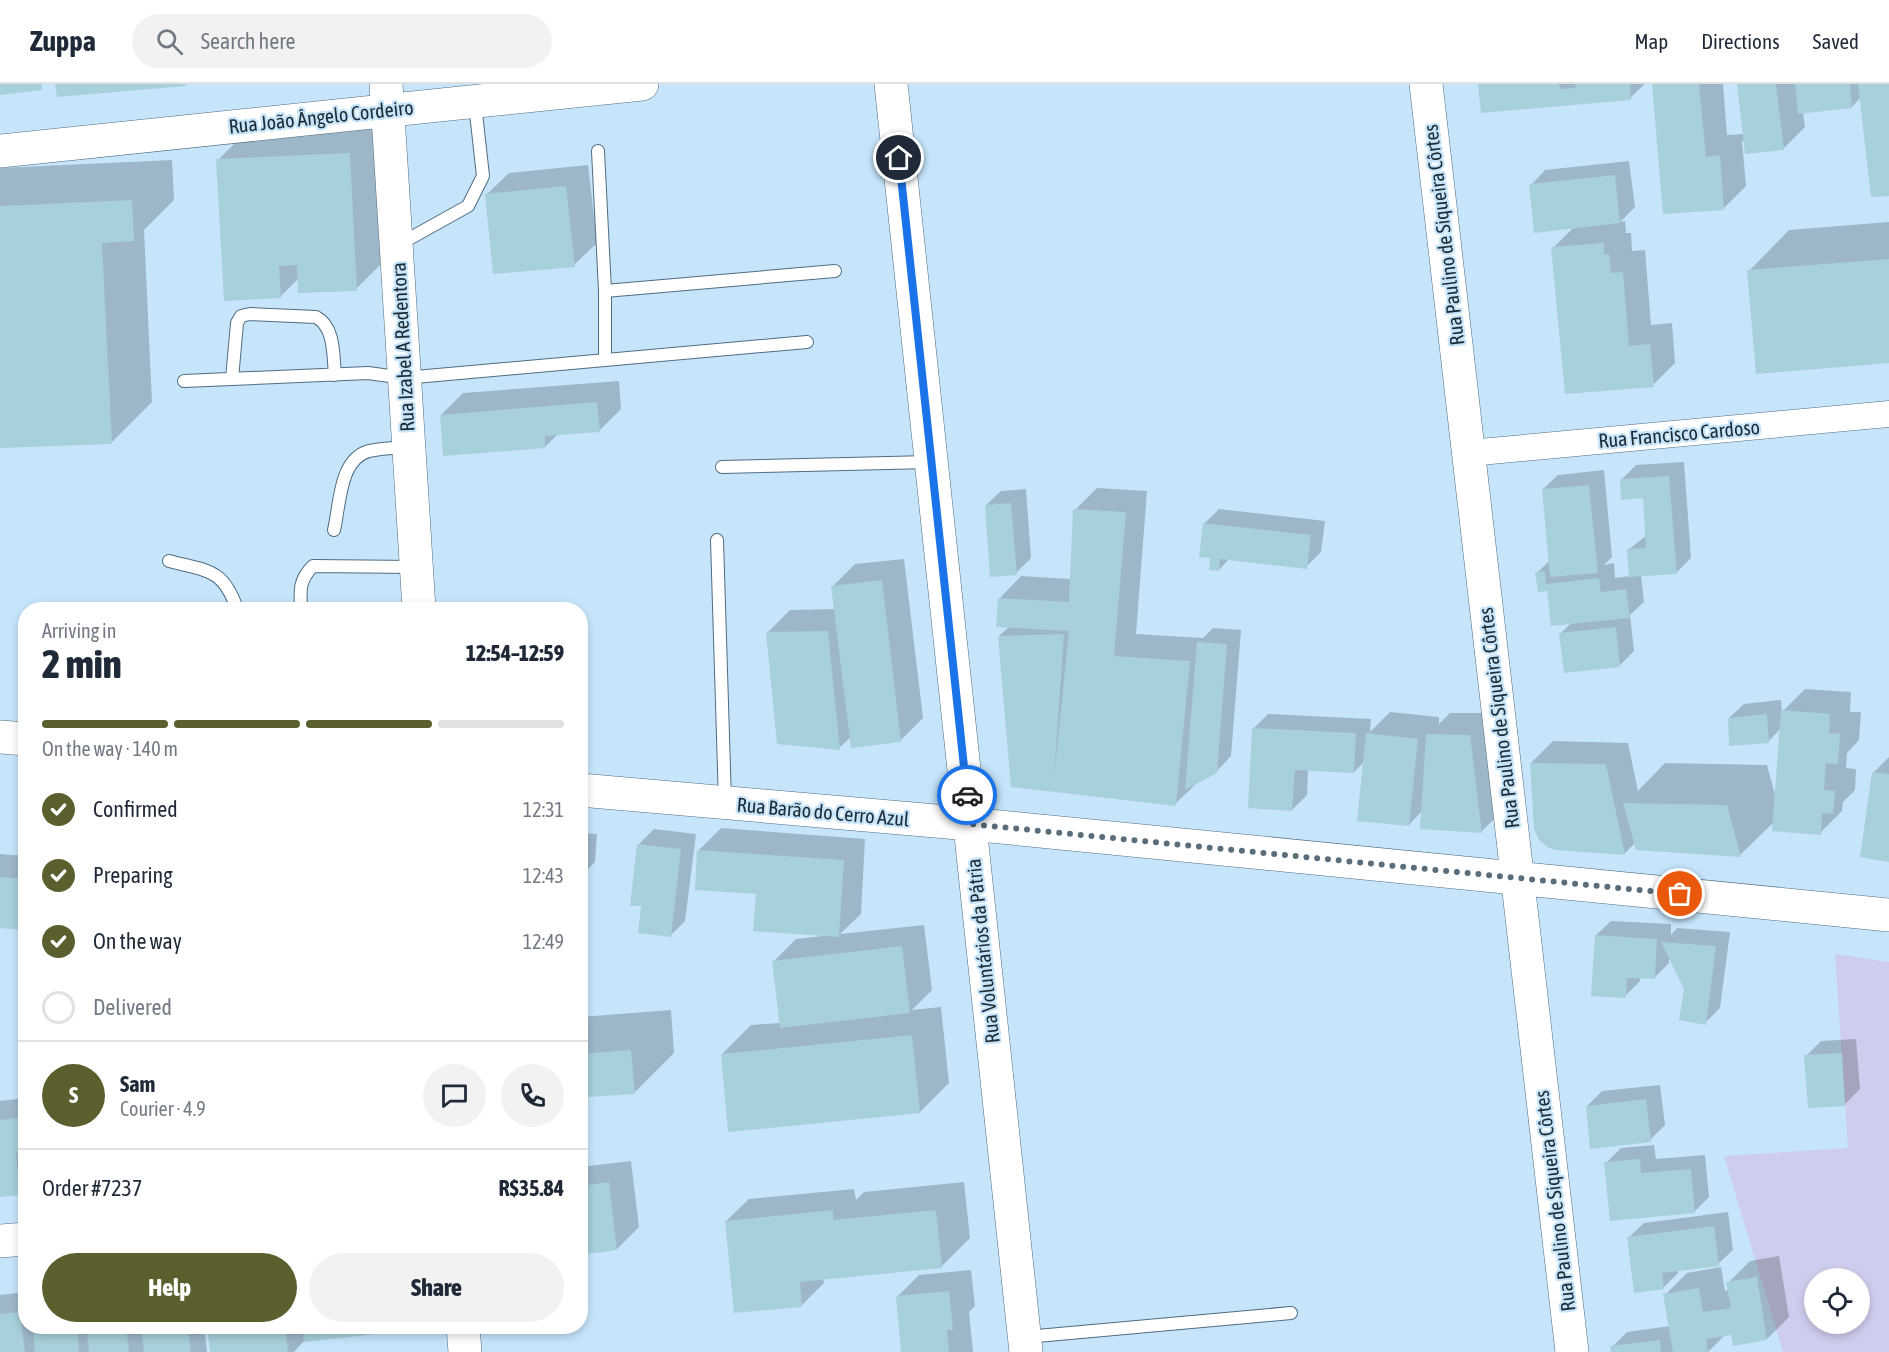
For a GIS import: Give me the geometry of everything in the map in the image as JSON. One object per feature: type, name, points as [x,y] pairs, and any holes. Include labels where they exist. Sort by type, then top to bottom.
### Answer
[{"type":"street","name":"Rua João Ângelo Cordeiro","points":[[0,151],[387,97],[475,101],[642,84]]},
{"type":"street","name":"Rua Voluntários da Pátria","points":[[891,84],[1025,1344]]},
{"type":"street","name":"Rua Paulino de Siqueira Côrtes","points":[[1426,84],[1572,1352]]},
{"type":"street","name":"Rua Izabel A Redentora","points":[[387,97],[418,602]]},
{"type":"street","name":"Rua Francisco Cardoso","points":[[1469,453],[1889,414]]},
{"type":"street","points":[[0,737],[18,738]]},
{"type":"street","name":"Rua Barão do Cerro Azul","points":[[588,791],[970,824],[1889,915]]},
{"type":"street","points":[[0,1241],[18,1240]]},
{"type":"street","points":[[464,1334],[465,1352]]},
{"type":"lane","points":[[396,245],[468,206],[483,176],[475,101]]},
{"type":"lane","points":[[598,151],[605,291],[605,360]]},
{"type":"lane","points":[[605,291],[835,271]]},
{"type":"lane","points":[[232,379],[237,323],[241,316],[250,314],[316,316],[325,321],[330,332],[335,375]]},
{"type":"lane","points":[[184,381],[368,373],[404,378],[807,342]]},
{"type":"lane","points":[[334,530],[348,467],[358,456],[369,451],[409,447]]},
{"type":"lane","points":[[722,467],[931,462]]},
{"type":"lane","points":[[717,540],[725,803]]},
{"type":"lane","points":[[169,561],[216,573],[230,590],[234,602]]},
{"type":"lane","points":[[301,602],[300,584],[304,575],[313,566],[416,567]]},
{"type":"lane","points":[[1025,1344],[1291,1313]]},
{"type":"shaded area","points":[[1835,954],[1889,962],[1889,1352],[1783,1352],[1724,1156],[1848,1148]]},
{"type":"building","points":[[0,84],[42,84],[42,90],[0,95]]},
{"type":"building","points":[[55,84],[186,84],[186,86],[57,97]]},
{"type":"building","points":[[1478,84],[1559,84],[1560,89],[1576,88],[1575,84],[1630,84],[1631,100],[1481,113]]},
{"type":"building","points":[[1652,84],[1699,84],[1706,157],[1720,155],[1724,210],[1663,214]]},
{"type":"building","points":[[1737,84],[1776,84],[1784,150],[1745,154]]},
{"type":"building","points":[[1795,84],[1850,84],[1852,108],[1798,114]]},
{"type":"building","points":[[1858,84],[1889,84],[1889,196],[1871,197]]},
{"type":"building","points":[[350,153],[357,291],[298,293],[297,265],[279,266],[281,298],[224,301],[216,159]]},
{"type":"building","points":[[1615,175],[1620,223],[1534,233],[1529,184]]},
{"type":"building","points":[[566,186],[575,267],[493,274],[485,194]]},
{"type":"building","points":[[132,200],[134,241],[102,243],[112,444],[0,448],[0,206]]},
{"type":"building","points":[[1604,243],[1604,255],[1609,254],[1611,273],[1623,272],[1629,346],[1650,344],[1654,387],[1565,394],[1551,247]]},
{"type":"building","points":[[1889,259],[1889,363],[1756,374],[1747,270]]},
{"type":"building","points":[[597,402],[600,432],[545,436],[545,448],[443,456],[440,415]]},
{"type":"building","points":[[1669,476],[1677,574],[1629,577],[1627,549],[1646,548],[1643,498],[1621,500],[1620,479]]},
{"type":"building","points":[[1589,485],[1598,573],[1550,577],[1542,489]]},
{"type":"building","points":[[1011,503],[1017,575],[990,577],[985,505]]},
{"type":"building","points":[[1073,509],[1126,512],[1114,656],[1190,661],[1176,806],[1011,787],[998,636],[1064,634],[1054,778],[1069,631],[996,627],[998,598],[1069,602]]},
{"type":"building","points":[[1203,523],[1311,535],[1307,569],[1220,559],[1219,571],[1209,570],[1210,558],[1199,557]]},
{"type":"building","points":[[1545,571],[1546,584],[1599,578],[1601,592],[1626,589],[1630,618],[1551,626],[1547,591],[1538,592],[1535,572]]},
{"type":"building","points":[[882,580],[901,742],[851,748],[831,586]]},
{"type":"building","points":[[1616,627],[1620,667],[1564,673],[1559,633]]},
{"type":"building","points":[[828,631],[840,750],[777,744],[766,632]]},
{"type":"building","points":[[1197,642],[1227,644],[1217,773],[1185,790]]},
{"type":"building","points":[[1781,710],[1830,714],[1829,733],[1840,734],[1838,764],[1826,763],[1824,790],[1835,791],[1833,814],[1822,813],[1821,835],[1772,831]]},
{"type":"building","points":[[1767,714],[1769,743],[1729,746],[1728,718]]},
{"type":"building","points":[[1252,728],[1356,733],[1354,773],[1295,770],[1292,811],[1248,808]]},
{"type":"building","points":[[1366,733],[1418,739],[1409,826],[1357,821]]},
{"type":"building","points":[[1426,734],[1470,735],[1482,833],[1420,829]]},
{"type":"building","points":[[1530,763],[1606,764],[1625,855],[1556,850],[1549,848],[1539,840],[1534,829]]},
{"type":"building","points":[[1872,772],[1889,774],[1889,862],[1860,857]]},
{"type":"building","points":[[1623,803],[1727,805],[1741,857],[1636,850]]},
{"type":"building","points":[[637,844],[681,849],[671,937],[638,933],[641,906],[630,906]]},
{"type":"building","points":[[697,850],[844,860],[839,937],[753,931],[756,894],[695,890]]},
{"type":"building","points":[[0,877],[18,878],[18,929],[0,928]]},
{"type":"building","points":[[1595,935],[1657,939],[1655,979],[1627,978],[1626,998],[1591,996]]},
{"type":"building","points":[[1661,942],[1716,946],[1706,1025],[1679,1020],[1684,989]]},
{"type":"building","points":[[902,946],[910,1013],[780,1028],[772,961]]},
{"type":"building","points":[[912,1035],[920,1113],[728,1132],[721,1054]]},
{"type":"building","points":[[631,1050],[635,1094],[588,1097],[588,1053]]},
{"type":"building","points":[[1842,1053],[1845,1106],[1808,1108],[1804,1055]]},
{"type":"building","points":[[1646,1099],[1651,1142],[1590,1149],[1586,1106]]},
{"type":"building","points":[[18,1118],[18,1153],[16,1153],[18,1195],[0,1197],[0,1120]]},
{"type":"building","points":[[1640,1159],[1641,1173],[1691,1169],[1695,1213],[1610,1221],[1604,1162]]},
{"type":"building","points":[[609,1182],[617,1250],[588,1254],[588,1185]]},
{"type":"building","points":[[833,1210],[833,1220],[936,1210],[942,1268],[800,1282],[802,1307],[734,1313],[725,1221]]},
{"type":"building","points":[[1714,1226],[1719,1266],[1662,1273],[1664,1289],[1634,1293],[1627,1237]]},
{"type":"building","points":[[1757,1277],[1767,1340],[1733,1346],[1731,1335],[1706,1339],[1708,1352],[1673,1352],[1663,1294],[1699,1288],[1703,1312],[1731,1308],[1726,1282]]},
{"type":"building","points":[[949,1291],[953,1330],[947,1330],[949,1352],[901,1352],[896,1296]]},
{"type":"building","points":[[18,1312],[18,1334],[23,1334],[25,1352],[0,1352],[0,1314]]},
{"type":"building","points":[[34,1334],[78,1334],[79,1352],[35,1352]]},
{"type":"building","points":[[87,1334],[127,1334],[129,1352],[89,1352]]},
{"type":"building","points":[[142,1334],[189,1334],[191,1352],[144,1352]]},
{"type":"building","points":[[208,1334],[286,1334],[288,1352],[210,1352]]},
{"type":"building","points":[[303,1334],[376,1334],[304,1342]]},
{"type":"building","points":[[1660,1340],[1661,1352],[1611,1352],[1610,1346]]},
{"type":"way so far","points":[[967,795],[970,824],[1680,894]]},
{"type":"route","points":[[899,158],[967,795]]}]
